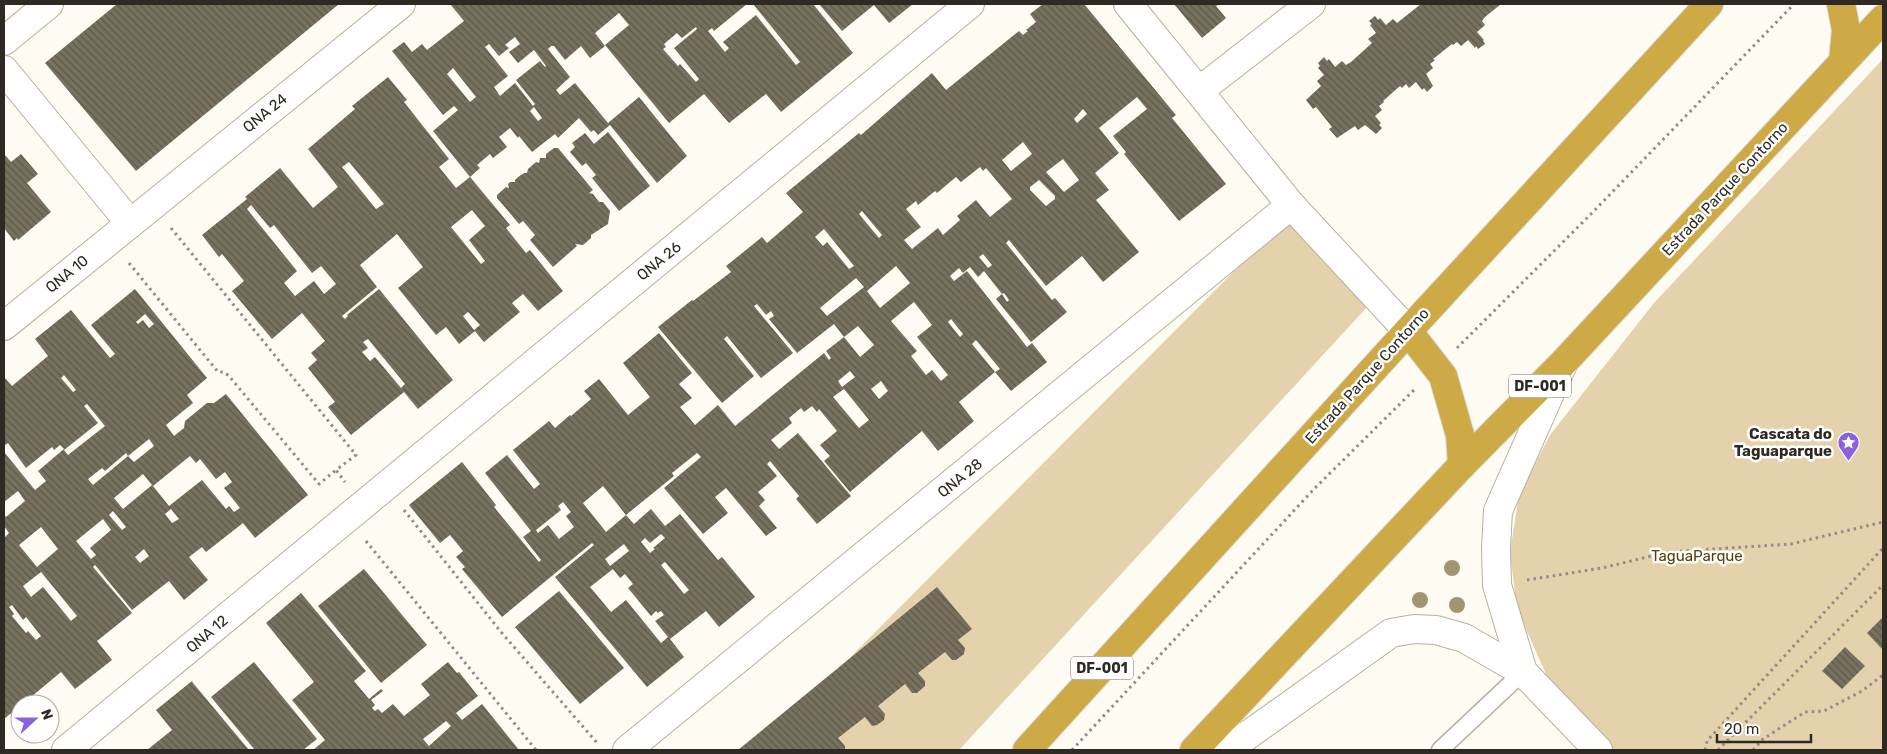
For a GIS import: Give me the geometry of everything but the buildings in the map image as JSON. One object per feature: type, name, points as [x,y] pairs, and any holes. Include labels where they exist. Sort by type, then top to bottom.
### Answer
[{"type":"highway","name":"Estrada Parque Contorno","points":[[1027,750],[1408,330],[1709,4]]},
{"type":"highway","points":[[1841,4],[1846,30],[1843,61]]},
{"type":"highway","name":"Estrada Parque Contorno","points":[[1194,750],[1462,465],[1564,362],[1883,19]]},
{"type":"highway","points":[[1408,330],[1443,376],[1460,435],[1462,465]]},
{"type":"street","points":[[4,41],[49,4]]},
{"type":"street","name":"QNA 24","points":[[119,231],[401,4]]},
{"type":"street","name":"QNA 26","points":[[355,511],[970,4]]},
{"type":"street","points":[[1128,4],[1291,205],[1408,330]]},
{"type":"street","points":[[1199,91],[1311,4]]},
{"type":"street","points":[[4,70],[119,231]]},
{"type":"street","name":"QNA 28","points":[[627,750],[1291,205]]},
{"type":"street","name":"QNA 10","points":[[4,326],[119,231]]},
{"type":"street","points":[[1523,672],[1497,585],[1498,511],[1564,362]]},
{"type":"street","name":"QNA 12","points":[[66,750],[355,511]]},
{"type":"street","points":[[1227,750],[1391,633],[1414,629],[1436,630],[1464,638],[1523,672],[1598,750]]},
{"type":"lane","points":[[1440,750],[1523,672]]},
{"type":"path","points":[[119,231],[218,372],[224,372],[229,376],[319,484],[356,455],[152,205]]},
{"type":"path","points":[[336,470],[355,511],[536,750]]},
{"type":"path","points":[[385,486],[501,632],[604,750]]},
{"type":"path","points":[[1497,585],[1602,568],[1668,552],[1791,544],[1883,522]]},
{"type":"path","points":[[1705,750],[1707,741],[1883,548]]},
{"type":"path","points":[[1718,750],[1883,584]]},
{"type":"path","points":[[1753,750],[1763,739],[1805,712],[1824,711],[1862,691],[1883,675]]},
{"type":"green space","name":"TaguaParque","points":[[1883,59],[1883,750],[1580,750],[1517,609],[1510,552],[1519,495],[1550,435],[1654,303]]},
{"type":"green space","points":[[1286,219],[1369,305],[959,750],[758,750]]},
{"type":"place","name":"Cascata do Taguaparque","points":[[1848,462]]}]
